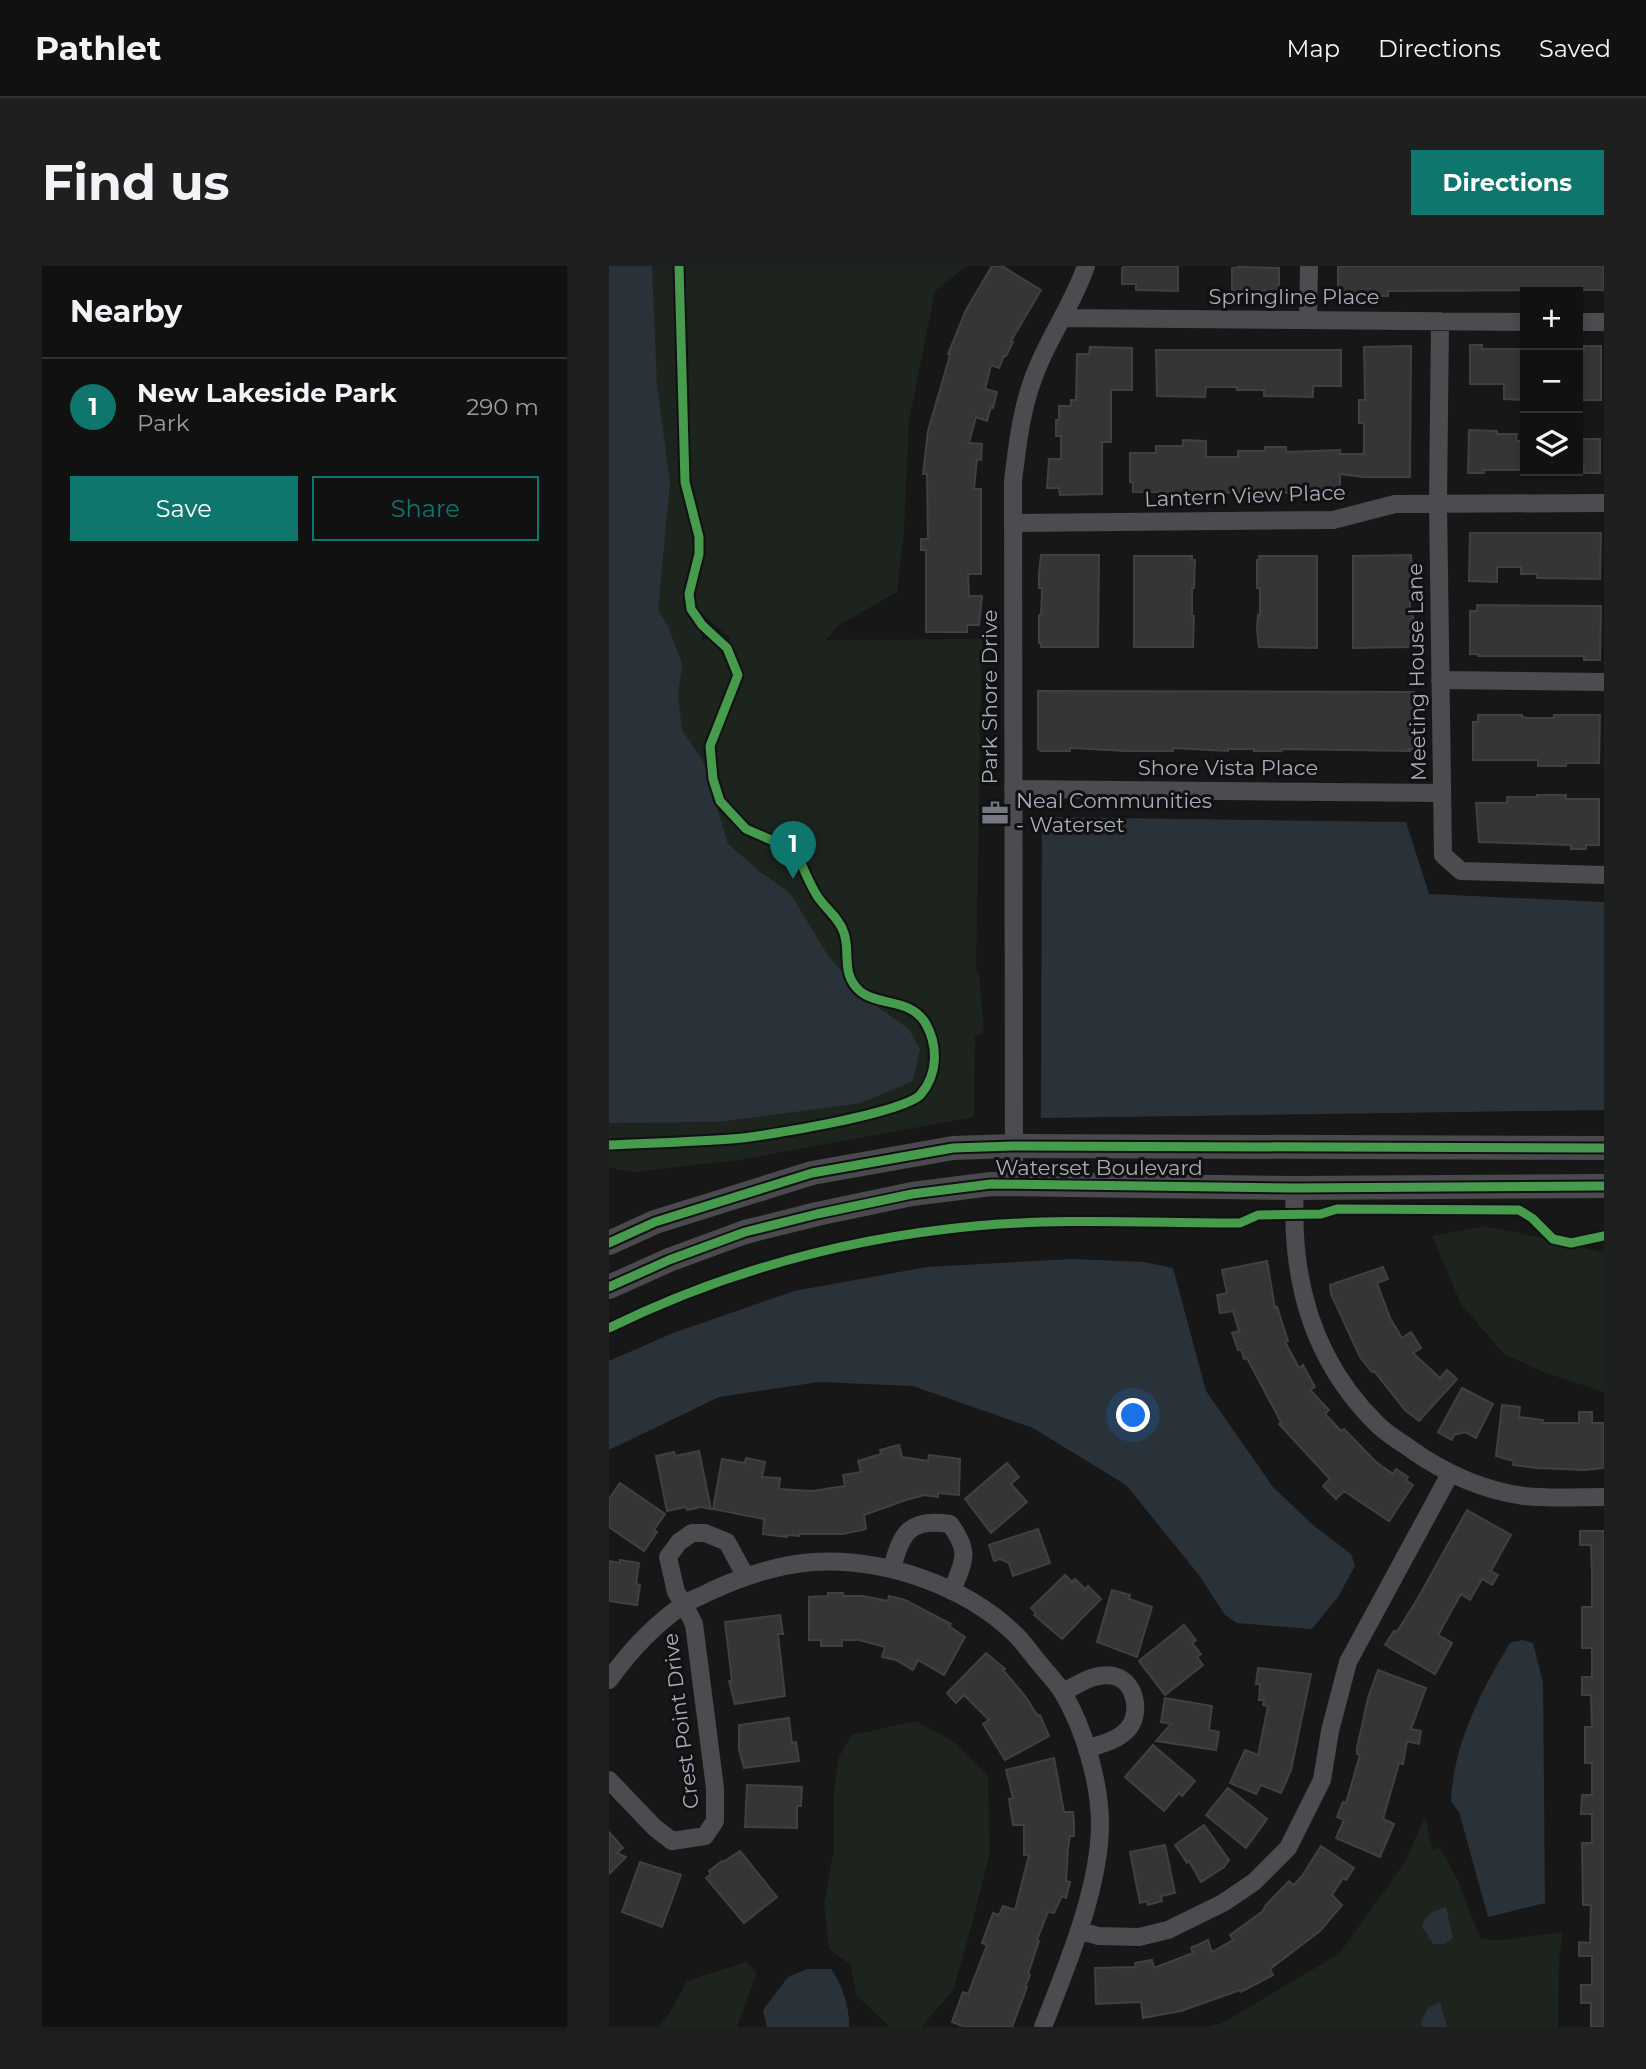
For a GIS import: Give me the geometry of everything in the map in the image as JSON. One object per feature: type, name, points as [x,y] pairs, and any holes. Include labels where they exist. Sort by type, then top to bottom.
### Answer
[{"type":"street","name":"Park Shore Drive","points":[[1014,1184],[1013,481],[1021,414],[1038,365],[1086,266]]},
{"type":"street","points":[[1308,320],[1309,266]]},
{"type":"street","name":"Springline Place","points":[[1063,318],[1520,322]]},
{"type":"street","name":"Meeting House Lane","points":[[1440,321],[1438,503],[1443,855],[1461,871],[1604,875]]},
{"type":"street","points":[[1583,322],[1604,322]]},
{"type":"street","name":"Lantern View Place","points":[[1013,523],[1333,520],[1395,504],[1604,503]]},
{"type":"street","points":[[1440,680],[1604,682]]},
{"type":"street","name":"Shore Vista Place","points":[[1013,789],[1441,793]]},
{"type":"street","name":"Waterset Boulevard","points":[[609,1243],[655,1222],[731,1196],[812,1174],[953,1148],[1604,1148]]},
{"type":"street","name":"Waterset Boulevard","points":[[609,1287],[670,1260],[745,1232],[912,1194],[991,1184],[1295,1188],[1604,1186]]},
{"type":"street","points":[[1295,1188],[1293,1216],[1296,1262],[1306,1311],[1325,1354],[1350,1394],[1379,1426],[1450,1474],[1524,1496],[1604,1497]]},
{"type":"street","points":[[1079,1930],[1098,1936],[1139,1937],[1168,1930],[1223,1903],[1254,1882],[1288,1849],[1322,1780],[1330,1731],[1348,1661],[1450,1474]]},
{"type":"street","points":[[892,1569],[897,1550],[909,1531],[923,1522],[950,1524],[960,1538],[965,1558],[952,1591]]},
{"type":"street","name":"Crest Point Drive","points":[[609,1780],[655,1828],[672,1841],[705,1836],[715,1821],[715,1788],[694,1624],[676,1592],[668,1557],[679,1542],[692,1533],[705,1533],[727,1542],[746,1577]]},
{"type":"street","name":"Crest Point Drive","points":[[609,1680],[623,1661],[658,1625],[684,1604],[746,1577],[772,1569],[813,1562],[861,1564],[892,1569],[952,1591],[982,1608],[1016,1635],[1063,1692],[1087,1749],[1100,1823],[1097,1864],[1079,1930],[1043,2027]]},
{"type":"street","points":[[1063,1692],[1093,1677],[1115,1676],[1129,1684],[1136,1702],[1128,1730],[1115,1739],[1087,1749]]},
{"type":"shaded area","points":[[609,266],[966,266],[935,291],[909,421],[904,530],[897,592],[839,625],[826,640],[982,639],[976,971],[979,973],[984,1032],[975,1036],[974,1117],[739,1160],[634,1172],[609,1168]],"holes":[[[701,613],[730,640],[702,640]]]},
{"type":"shaded area","points":[[609,266],[652,266],[657,386],[670,482],[658,610],[668,626],[682,664],[678,696],[682,730],[703,761],[728,844],[790,893],[827,954],[862,996],[909,1029],[920,1049],[913,1081],[861,1103],[718,1122],[609,1123]]},
{"type":"shaded area","points":[[1042,817],[1406,822],[1429,894],[1604,902],[1604,1110],[1041,1118]]},
{"type":"shaded area","points":[[1484,1226],[1604,1253],[1604,1392],[1543,1372],[1503,1353],[1461,1304],[1432,1236]]},
{"type":"shaded area","points":[[1073,1259],[1144,1262],[1173,1268],[1206,1391],[1273,1487],[1313,1525],[1351,1554],[1355,1566],[1338,1597],[1312,1629],[1237,1623],[1225,1615],[1199,1575],[1126,1485],[1033,1428],[913,1386],[819,1382],[719,1397],[609,1450],[609,1361],[673,1333],[794,1291],[927,1267]]},
{"type":"shaded area","points":[[1522,1640],[1533,1643],[1543,1683],[1545,1903],[1488,1917],[1459,1812],[1451,1802],[1453,1781],[1463,1739],[1479,1699],[1510,1643]]},
{"type":"shaded area","points":[[916,1721],[954,1742],[988,1775],[990,1852],[953,1991],[921,2027],[887,2027],[888,2025],[856,1995],[851,1965],[829,1949],[824,1904],[834,1850],[834,1789],[839,1757],[852,1735]]},
{"type":"shaded area","points":[[1425,1817],[1433,1850],[1440,1847],[1459,1883],[1480,1938],[1495,1941],[1563,1932],[1559,1960],[1558,2027],[1447,2027],[1440,2003],[1421,2021],[1422,2027],[1207,2027],[1222,2023],[1339,1954],[1405,1862]]},
{"type":"shaded area","points":[[1446,1907],[1453,1938],[1444,1944],[1433,1944],[1422,1926],[1428,1915]]},
{"type":"shaded area","points":[[746,1962],[757,1973],[737,2027],[659,2027],[687,1981]]},
{"type":"shaded area","points":[[807,1969],[831,1969],[845,1996],[849,2027],[767,2027],[763,2010],[788,1977]]},
{"type":"shaded area","points":[[1440,2002],[1447,2027],[1422,2027],[1421,2021],[1428,2008]]},
{"type":"building","points":[[992,266],[1002,266],[1041,290],[1011,341],[1013,342],[999,368],[991,365],[985,389],[997,392],[993,408],[991,407],[987,421],[976,417],[969,443],[982,444],[981,460],[977,459],[974,489],[981,489],[981,574],[968,574],[969,596],[982,596],[979,625],[967,625],[967,632],[926,632],[926,550],[921,550],[921,539],[928,539],[927,474],[923,474],[928,431],[950,355],[948,354],[966,310]]},
{"type":"building","points":[[1178,266],[1178,291],[1136,290],[1136,284],[1122,284],[1122,268]]},
{"type":"building","points":[[1338,266],[1604,266],[1604,290],[1583,290],[1583,287],[1520,287],[1520,290],[1388,291],[1388,296],[1338,296]]},
{"type":"building","points":[[1232,268],[1279,268],[1279,291],[1232,290]]},
{"type":"building","points":[[1470,345],[1482,345],[1482,349],[1520,349],[1520,400],[1504,399],[1504,384],[1470,384]]},
{"type":"building","points":[[1411,346],[1410,477],[1340,474],[1340,489],[1310,489],[1306,493],[1133,492],[1133,483],[1130,482],[1130,453],[1156,453],[1156,446],[1183,446],[1183,440],[1206,441],[1206,457],[1238,457],[1238,451],[1265,451],[1265,447],[1286,447],[1286,452],[1340,450],[1340,454],[1364,454],[1364,423],[1359,423],[1359,400],[1365,400],[1364,347]]},
{"type":"building","points":[[1584,346],[1601,346],[1601,400],[1583,400]]},
{"type":"building","points":[[1090,347],[1132,348],[1132,390],[1111,390],[1111,442],[1102,442],[1102,494],[1060,495],[1059,488],[1047,488],[1049,459],[1061,459],[1061,436],[1056,436],[1056,420],[1059,420],[1059,406],[1071,406],[1071,400],[1076,400],[1077,354],[1089,354]]},
{"type":"building","points":[[1156,350],[1341,350],[1341,386],[1313,386],[1313,397],[1264,396],[1264,390],[1237,390],[1237,387],[1206,387],[1205,397],[1157,396]]},
{"type":"building","points":[[1469,430],[1517,434],[1516,441],[1520,441],[1520,470],[1483,470],[1484,473],[1468,473]]},
{"type":"building","points":[[1583,439],[1600,439],[1600,473],[1584,473]]},
{"type":"building","points":[[1470,533],[1601,533],[1600,579],[1537,578],[1537,574],[1521,574],[1521,567],[1497,567],[1497,582],[1469,581]]},
{"type":"building","points":[[1041,555],[1099,555],[1098,647],[1041,647]]},
{"type":"building","points":[[1411,555],[1411,647],[1353,648],[1353,556]]},
{"type":"building","points":[[1134,556],[1192,556],[1192,560],[1195,560],[1192,588],[1193,647],[1134,647]]},
{"type":"building","points":[[1259,556],[1317,556],[1317,648],[1259,647]]},
{"type":"building","points":[[1477,605],[1601,606],[1600,660],[1584,660],[1584,656],[1470,654],[1470,611],[1477,611]]},
{"type":"building","points":[[1038,691],[1414,692],[1413,749],[1228,751],[1173,748],[1173,751],[1125,751],[1070,748],[1070,751],[1041,751],[1038,749]]},
{"type":"building","points":[[1478,715],[1554,718],[1554,715],[1600,715],[1599,763],[1538,766],[1538,760],[1473,760],[1473,722],[1478,722]]},
{"type":"building","points":[[1566,795],[1566,799],[1599,799],[1599,845],[1586,845],[1586,849],[1571,849],[1571,845],[1479,842],[1476,803],[1507,803],[1507,797]]},
{"type":"building","points":[[1267,1261],[1275,1308],[1277,1307],[1288,1341],[1285,1342],[1299,1368],[1303,1365],[1315,1387],[1310,1390],[1329,1410],[1325,1414],[1376,1462],[1393,1474],[1396,1469],[1408,1477],[1406,1480],[1413,1485],[1389,1521],[1344,1491],[1336,1499],[1323,1486],[1330,1479],[1279,1424],[1281,1422],[1247,1358],[1244,1359],[1241,1349],[1238,1350],[1232,1333],[1239,1331],[1233,1311],[1220,1313],[1217,1295],[1227,1293],[1222,1270]]},
{"type":"building","points":[[1383,1267],[1388,1279],[1377,1283],[1390,1318],[1402,1338],[1411,1332],[1421,1348],[1413,1353],[1440,1378],[1447,1370],[1457,1379],[1419,1421],[1405,1410],[1360,1357],[1331,1294],[1330,1285]]},
{"type":"building","points":[[1462,1388],[1493,1404],[1476,1438],[1465,1432],[1454,1435],[1452,1440],[1438,1432]]},
{"type":"building","points":[[1502,1405],[1520,1407],[1519,1417],[1543,1420],[1542,1423],[1579,1423],[1579,1412],[1592,1412],[1592,1423],[1604,1423],[1604,1468],[1537,1468],[1513,1465],[1514,1461],[1496,1456]]},
{"type":"building","points":[[899,1445],[902,1457],[928,1461],[929,1455],[960,1459],[959,1495],[938,1493],[938,1497],[924,1495],[906,1500],[864,1515],[866,1529],[843,1534],[799,1534],[787,1537],[763,1534],[764,1519],[713,1509],[722,1459],[745,1463],[746,1458],[765,1462],[762,1477],[780,1478],[779,1489],[812,1491],[845,1486],[843,1475],[861,1472],[858,1461],[881,1454],[880,1450]]},
{"type":"building","points":[[699,1451],[711,1509],[701,1507],[687,1510],[686,1507],[667,1511],[656,1456],[674,1452],[675,1456]]},
{"type":"building","points":[[1007,1463],[1019,1477],[1011,1484],[1027,1502],[991,1533],[965,1499]]},
{"type":"building","points":[[620,1483],[665,1514],[644,1551],[609,1527],[609,1499]]},
{"type":"building","points":[[1467,1510],[1511,1535],[1491,1571],[1498,1575],[1492,1585],[1482,1579],[1470,1600],[1461,1594],[1438,1635],[1452,1643],[1435,1674],[1385,1645],[1394,1631],[1397,1632],[1418,1598]]},
{"type":"building","points":[[1038,1529],[1050,1563],[1013,1576],[1009,1563],[1000,1559],[994,1561],[989,1545]]},
{"type":"building","points":[[1580,1531],[1604,1531],[1604,2027],[1591,2027],[1591,2003],[1581,2003],[1581,1985],[1592,1985],[1592,1956],[1579,1956],[1579,1942],[1590,1943],[1591,1905],[1583,1905],[1582,1843],[1592,1843],[1592,1814],[1581,1814],[1582,1795],[1592,1795],[1592,1763],[1585,1763],[1585,1727],[1592,1727],[1591,1695],[1582,1695],[1582,1677],[1592,1677],[1592,1648],[1582,1648],[1582,1607],[1592,1607],[1592,1574],[1591,1545],[1580,1545]]},
{"type":"building","points":[[620,1560],[639,1563],[637,1605],[609,1601],[609,1561],[620,1563]]},
{"type":"building","points":[[1065,1575],[1072,1582],[1075,1579],[1085,1589],[1088,1586],[1101,1599],[1062,1639],[1034,1615],[1036,1613],[1031,1608]]},
{"type":"building","points":[[1112,1590],[1130,1595],[1129,1599],[1152,1607],[1137,1657],[1097,1642]]},
{"type":"building","points":[[828,1593],[888,1601],[889,1596],[905,1600],[951,1624],[949,1626],[965,1637],[944,1675],[918,1660],[913,1670],[896,1660],[882,1657],[885,1647],[859,1640],[842,1640],[842,1646],[821,1646],[821,1640],[809,1640],[809,1597],[828,1596]]},
{"type":"building","points":[[780,1615],[783,1634],[778,1634],[785,1696],[735,1704],[729,1681],[732,1681],[725,1622]]},
{"type":"building","points":[[1184,1625],[1196,1640],[1192,1643],[1201,1654],[1197,1657],[1203,1665],[1165,1695],[1139,1661]]},
{"type":"building","points":[[986,1653],[1005,1669],[1003,1670],[1038,1716],[1040,1715],[1049,1736],[1005,1760],[983,1724],[989,1720],[964,1695],[956,1703],[947,1693]]},
{"type":"building","points":[[1258,1668],[1311,1674],[1291,1770],[1281,1793],[1261,1785],[1256,1794],[1230,1783],[1245,1750],[1258,1755],[1268,1706],[1263,1705],[1264,1700],[1259,1700],[1260,1684],[1256,1684]]},
{"type":"building","points":[[1378,1670],[1426,1688],[1411,1729],[1421,1731],[1419,1744],[1407,1741],[1403,1764],[1399,1763],[1383,1819],[1394,1824],[1380,1857],[1336,1838],[1344,1820],[1337,1817],[1343,1802],[1346,1803],[1360,1755],[1357,1754],[1357,1748],[1368,1698]]},
{"type":"building","points":[[1165,1698],[1212,1706],[1209,1730],[1219,1732],[1216,1750],[1156,1741],[1171,1724],[1161,1722]]},
{"type":"building","points":[[789,1718],[792,1743],[796,1742],[799,1761],[744,1768],[739,1749],[739,1725]]},
{"type":"building","points":[[1153,1745],[1195,1781],[1182,1796],[1179,1793],[1164,1811],[1125,1777]]},
{"type":"building","points":[[1054,1758],[1064,1812],[1073,1812],[1074,1821],[1074,1836],[1070,1836],[1068,1848],[1066,1881],[1070,1882],[1066,1898],[1062,1896],[1054,1913],[1048,1912],[1037,1940],[1039,1941],[1028,1974],[1027,1987],[1012,2027],[965,2027],[952,2022],[963,1992],[968,1994],[987,1945],[982,1943],[993,1913],[999,1915],[1003,1906],[1015,1910],[1029,1855],[1024,1855],[1024,1825],[1013,1825],[1009,1799],[1013,1798],[1006,1770]]},
{"type":"building","points":[[747,1785],[802,1787],[801,1806],[797,1806],[797,1828],[745,1827]]},
{"type":"building","points":[[1228,1788],[1267,1819],[1246,1848],[1206,1815]]},
{"type":"building","points":[[1204,1825],[1229,1860],[1224,1867],[1201,1882],[1189,1861],[1187,1863],[1175,1845]]},
{"type":"building","points":[[609,1832],[623,1848],[617,1853],[626,1857],[609,1874]]},
{"type":"building","points":[[1165,1845],[1175,1893],[1161,1896],[1162,1901],[1148,1905],[1147,1901],[1140,1903],[1130,1852]]},
{"type":"building","points":[[1321,1846],[1354,1868],[1346,1880],[1343,1878],[1332,1895],[1342,1905],[1320,1931],[1270,1969],[1273,1975],[1241,1992],[1240,1990],[1181,2011],[1143,2018],[1141,2002],[1096,2004],[1095,1968],[1136,1967],[1135,1963],[1152,1960],[1154,1968],[1193,1953],[1191,1948],[1208,1940],[1212,1952],[1233,1940],[1230,1935],[1263,1911],[1289,1881],[1294,1885]]},
{"type":"building","points":[[740,1851],[777,1897],[744,1923],[706,1878],[711,1874],[709,1871]]},
{"type":"building","points":[[640,1862],[681,1875],[662,1927],[622,1912]]},
{"type":"cycle path","points":[[609,1145],[747,1137],[801,1129],[889,1109],[921,1094],[931,1078],[934,1060],[933,1041],[920,1016],[904,1006],[868,996],[861,992],[850,978],[842,927],[816,894],[796,851],[746,829],[720,801],[713,779],[710,746],[738,675],[727,648],[702,625],[691,609],[689,594],[699,554],[699,537],[685,482],[679,266]]},
{"type":"cycle path","points":[[609,1243],[655,1222],[812,1173],[953,1148],[1604,1148]]},
{"type":"cycle path","points":[[609,1287],[669,1260],[745,1232],[912,1194],[991,1184],[1295,1188],[1604,1186]]},
{"type":"cycle path","points":[[609,1328],[696,1290],[787,1261],[880,1239],[975,1226],[1074,1222],[1240,1223],[1258,1215],[1321,1214],[1337,1209],[1519,1210],[1532,1218],[1553,1239],[1571,1243],[1604,1236]]},
{"type":"place","name":"Neal Communities - Waterset","points":[[995,813]]},
{"type":"place","name":"New Lakeside Park","points":[[793,879]]}]
